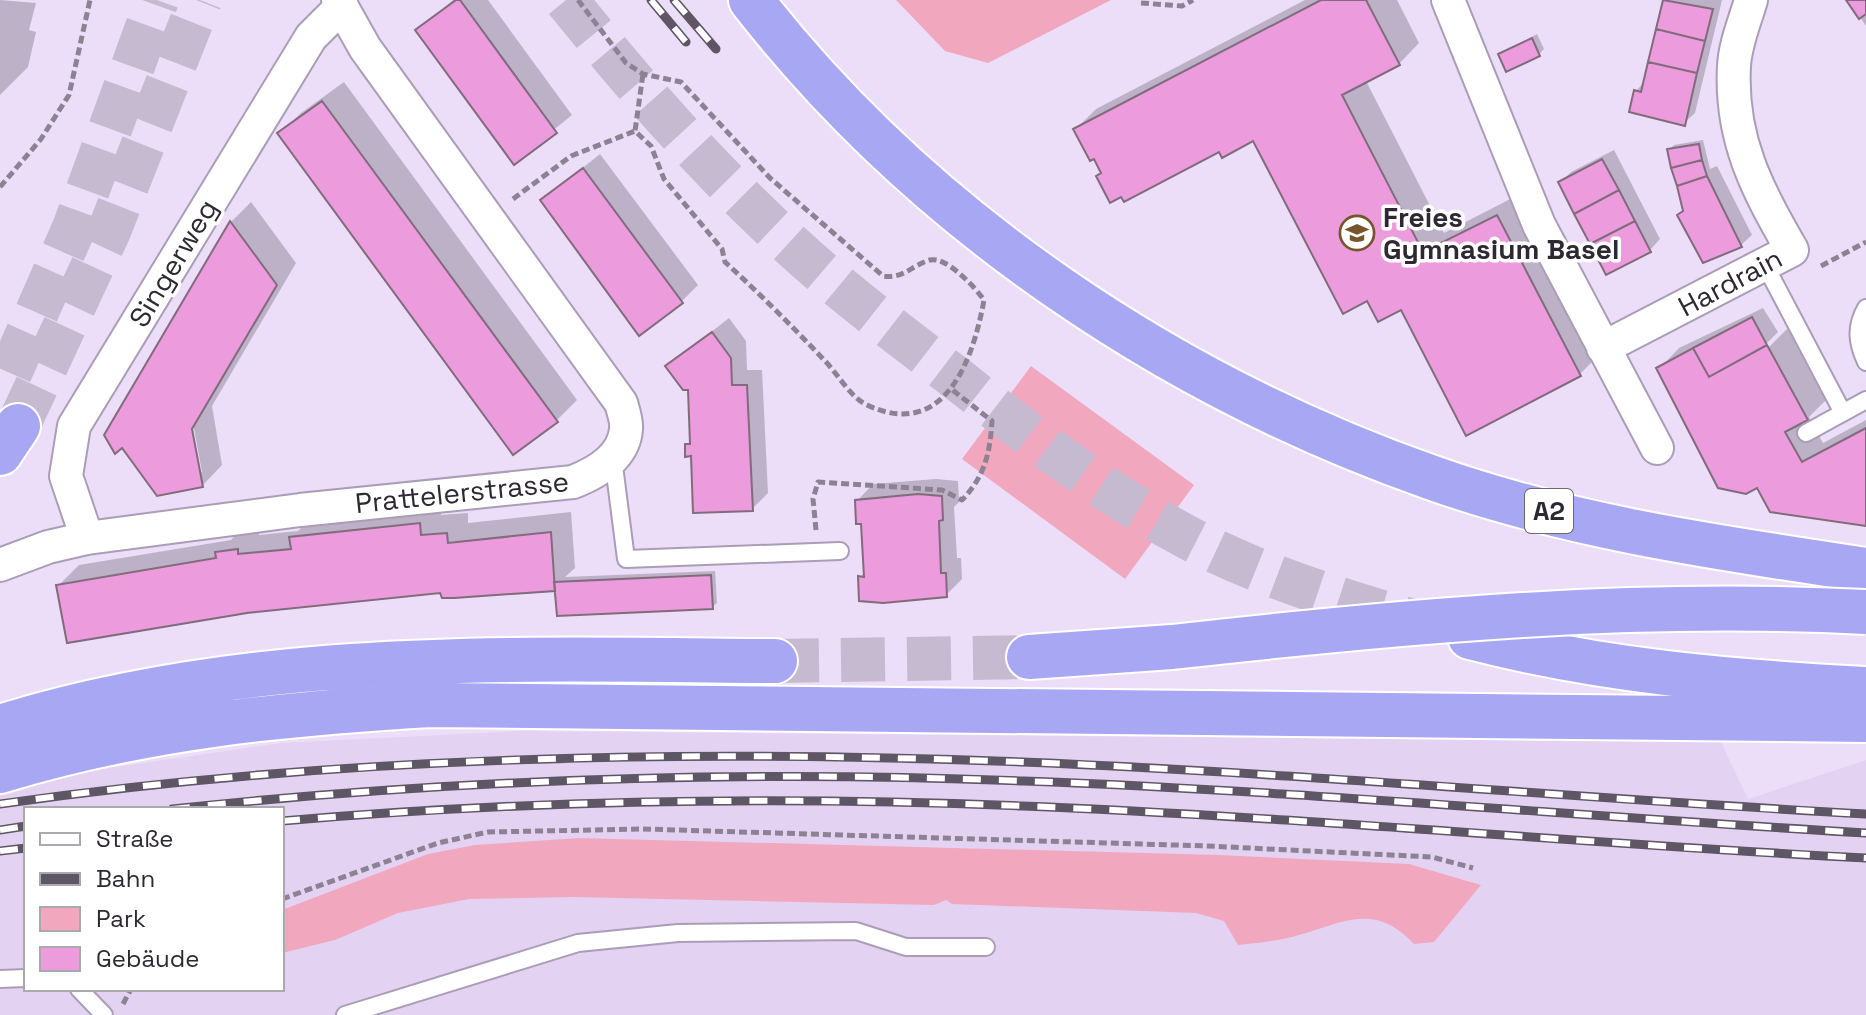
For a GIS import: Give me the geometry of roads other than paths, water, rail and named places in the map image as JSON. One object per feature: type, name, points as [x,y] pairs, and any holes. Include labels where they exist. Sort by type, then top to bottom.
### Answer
[{"type":"highway","name":"A2","points":[[751,0],[816,75],[878,139],[956,209],[1084,304],[1158,352],[1247,399],[1385,460],[1481,494],[1603,526],[1866,570]]},
{"type":"highway","points":[[1029,657],[1172,647],[1515,613],[1706,606],[1866,612]]},
{"type":"highway","points":[[1470,637],[1530,653],[1633,670],[1866,689]]},
{"type":"highway","points":[[0,727],[140,691],[311,668],[440,660],[775,661]]},
{"type":"highway","points":[[0,771],[178,727],[323,711],[414,706],[767,706],[1056,713],[1866,720]]},
{"type":"street","points":[[1448,0],[1539,225],[1657,448]]},
{"type":"street","name":"Hardrain","points":[[1603,348],[1792,250],[1754,185],[1737,126],[1734,64],[1751,0]]},
{"type":"street","points":[[340,3],[365,48],[490,216],[621,403],[627,430],[613,457]]},
{"type":"street","name":"Singerweg","points":[[87,538],[66,476],[74,426],[311,37],[340,3]]},
{"type":"street","name":"Prattelerstrasse","points":[[0,565],[48,547],[87,538],[327,507],[573,482],[600,472],[613,457]]},
{"type":"lane","points":[[1765,265],[1843,413]]},
{"type":"lane","points":[[1866,308],[1858,324],[1858,339],[1866,362]]},
{"type":"lane","points":[[1806,433],[1866,400]]},
{"type":"lane","points":[[613,457],[626,559],[840,551]]},
{"type":"lane","points":[[345,1015],[578,943],[678,933],[856,931],[906,947],[986,947]]},
{"type":"lane","points":[[0,979],[24,978]]},
{"type":"lane","points":[[81,991],[104,1015]]},
{"type":"tunnel","points":[[10,373],[74,228],[157,0]]},
{"type":"tunnel","points":[[18,426],[109,231],[200,0]]},
{"type":"tunnel","points":[[566,0],[674,127],[791,245],[872,313],[1062,458],[1145,513],[1233,559],[1328,595],[1423,624]]},
{"type":"tunnel","points":[[775,661],[1029,657]]},
{"type":"railway","points":[[651,0],[686,42]]},
{"type":"railway","points":[[674,0],[716,49]]},
{"type":"railway","points":[[0,804],[254,775],[382,766],[510,760],[766,756],[1128,767],[1866,814]]},
{"type":"railway","points":[[193,807],[491,784],[704,777],[917,778],[1235,791],[1866,833]]},
{"type":"railway","points":[[284,821],[559,804],[745,801],[930,803],[1234,817],[1866,858]]},
{"type":"railway","points":[[0,830],[24,826]]},
{"type":"railway","points":[[0,851],[24,848]]},
{"type":"place","name":"Freies Gymnasium Basel","points":[[1357,233]]}]
